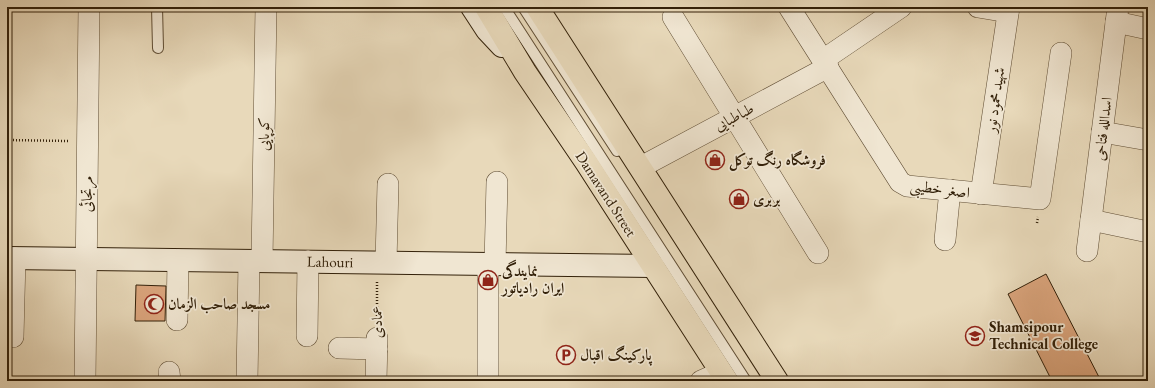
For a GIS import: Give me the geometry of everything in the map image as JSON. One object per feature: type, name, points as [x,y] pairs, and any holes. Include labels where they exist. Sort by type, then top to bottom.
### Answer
[{"type":"main road","points":[[472,7],[488,30],[525,72]]},
{"type":"main road","name":"Damavand Street","points":[[486,7],[525,72],[724,376]]},
{"type":"main road","points":[[537,7],[563,47],[632,164],[777,381]]},
{"type":"main road","points":[[548,7],[563,47]]},
{"type":"main road","name":"Lahouri","points":[[11,258],[653,266]]},
{"type":"street","name":"مرتجائی","points":[[85,381],[89,7]]},
{"type":"street","name":"کوپایی","points":[[247,381],[256,261],[266,7]]},
{"type":"street","name":"اصغر خطیبی","points":[[789,7],[900,182],[907,186],[1040,199],[1062,53]]},
{"type":"street","name":"طباطبایی","points":[[632,164],[735,117],[825,64],[901,7]]},
{"type":"street","points":[[978,7],[1008,9]]},
{"type":"street","name":"شهید محمود نور","points":[[981,194],[1008,9]]},
{"type":"street","points":[[1117,15],[1148,29]]},
{"type":"street","name":"اسدالله فتاحی","points":[[1087,251],[1117,15]]},
{"type":"street","points":[[673,17],[818,253]]},
{"type":"street","points":[[1102,132],[1148,140]]},
{"type":"street","points":[[488,381],[492,264],[497,182]]},
{"type":"street","points":[[382,262],[388,184]]},
{"type":"street","points":[[946,240],[950,190]]},
{"type":"street","points":[[1091,220],[1148,232]]},
{"type":"street","points":[[11,258],[13,337]]},
{"type":"street","points":[[177,320],[178,260]]},
{"type":"street","points":[[307,336],[308,261]]},
{"type":"street","points":[[339,348],[377,343]]},
{"type":"street","name":"عمادی","points":[[376,381],[377,343]]},
{"type":"street","points":[[700,381],[724,376]]},
{"type":"lane","points":[[157,7],[158,48]]},
{"type":"lane","points":[[504,7],[746,381]]},
{"type":"lane","points":[[523,7],[632,164]]},
{"type":"lane","points":[[670,234],[766,381]]},
{"type":"path","points":[[7,140],[87,142]]},
{"type":"path","name":"عمادی","points":[[377,343],[382,262]]},
{"type":"building","points":[[1046,274],[1101,381],[1052,381],[1008,294]]},
{"type":"building","name":"مسجد صاحب الزمان","points":[[136,285],[166,286],[165,321],[135,321]]},
{"type":"place","name":"فروشگاه رنگ توکل","points":[[715,160]]},
{"type":"place","name":"بربری","points":[[739,199]]},
{"type":"place","name":"نمایندگی ایران رادیاتور","points":[[488,280]]},
{"type":"place","name":"مسجد صاحب الزمان","points":[[154,304]]},
{"type":"place","name":"Shamsipour Technical College","points":[[975,336]]},
{"type":"place","name":"پارکینگ اقبال","points":[[566,355]]}]
